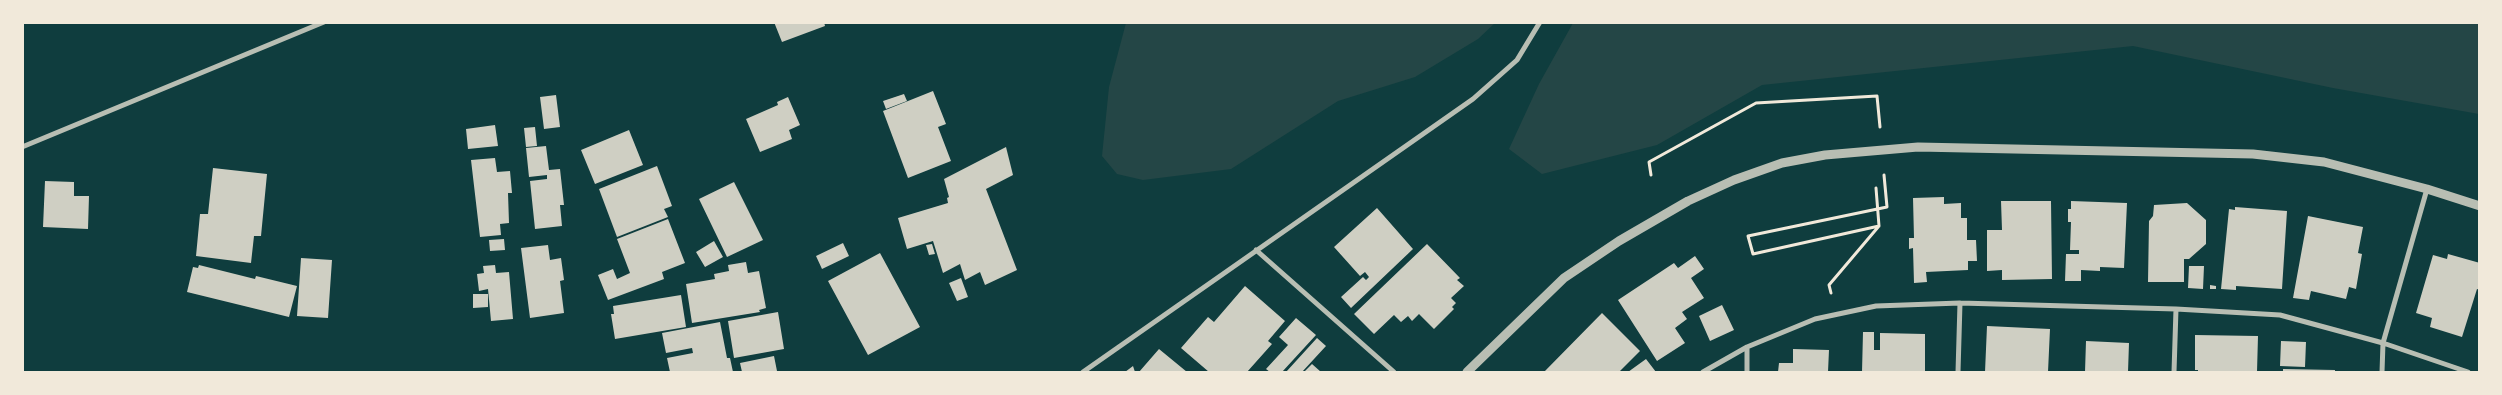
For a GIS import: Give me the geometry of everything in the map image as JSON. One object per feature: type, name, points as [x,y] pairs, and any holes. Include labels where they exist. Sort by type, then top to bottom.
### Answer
[{"type":"street","points":[[22,147],[324,22]]},
{"type":"street","points":[[1083,372],[1473,99],[1518,60],[1540,22]]},
{"type":"street","points":[[1467,372],[1572,272],[1688,201],[1734,180],[1782,163],[1825,156],[1918,147],[2253,154],[2324,162],[2427,189],[2480,206]]},
{"type":"street","points":[[2382,372],[2383,343],[2427,189]]},
{"type":"street","points":[[1256,250],[1394,372]]},
{"type":"street","points":[[1703,372],[1747,347],[1815,319],[1876,306],[1960,303],[2176,309],[2280,315],[2383,343],[2468,372]]},
{"type":"street","points":[[1958,372],[1960,303]]},
{"type":"street","points":[[2174,372],[2176,309]]},
{"type":"street","points":[[1747,347],[1747,372]]},
{"type":"path","points":[[1651,175],[1649,162],[1756,103],[1877,96]]},
{"type":"path","points":[[1835,315],[1829,285],[1879,226],[1876,188]]},
{"type":"path","points":[[1879,226],[1753,254],[1748,236],[1887,206]]},
{"type":"shaded area","points":[[1126,22],[1495,23],[1478,39],[1415,77],[1338,101],[1231,169],[1143,180],[1117,174],[1102,156],[1109,87]]},
{"type":"shaded area","points":[[1573,23],[2479,23],[2479,114],[2333,88],[2133,46],[1762,85],[1657,145],[1542,174],[1509,149],[1539,84]]},
{"type":"building","points":[[774,22],[824,22],[825,26],[782,42]]},
{"type":"building","points":[[933,91],[946,124],[938,127],[951,161],[908,178],[883,111]]},
{"type":"building","points":[[904,94],[907,101],[886,109],[883,101]]},
{"type":"building","points":[[556,95],[560,127],[544,129],[540,97]]},
{"type":"building","points":[[788,97],[800,125],[789,130],[792,139],[760,152],[746,119],[778,105],[777,102]]},
{"type":"building","points":[[495,125],[498,146],[468,149],[466,129]]},
{"type":"building","points":[[535,127],[537,146],[526,147],[524,128]]},
{"type":"building","points":[[629,130],[643,165],[595,184],[581,150]]},
{"type":"building","points":[[546,146],[549,170],[560,169],[564,205],[560,205],[562,226],[535,229],[530,181],[547,179],[547,175],[529,177],[526,148]]},
{"type":"building","points":[[1006,147],[1013,175],[986,189],[1017,270],[985,285],[980,272],[965,280],[960,264],[943,273],[933,241],[907,249],[898,218],[948,203],[947,198],[949,197],[944,179]]},
{"type":"building","points":[[495,158],[497,172],[510,171],[512,193],[508,193],[509,223],[500,224],[501,235],[480,237],[471,160]]},
{"type":"building","points":[[657,166],[672,206],[664,209],[668,217],[617,237],[599,189]]},
{"type":"building","points":[[213,168],[267,174],[261,236],[254,236],[251,263],[196,256],[200,214],[208,214]]},
{"type":"building","points":[[45,181],[74,182],[74,196],[89,196],[88,229],[43,227]]},
{"type":"building","points":[[734,182],[763,240],[727,257],[699,199]]},
{"type":"building","points":[[1944,197],[1944,204],[1961,203],[1961,218],[1967,218],[1967,240],[1976,240],[1977,261],[1968,261],[1968,270],[1926,272],[1927,282],[1914,283],[1913,248],[1909,249],[1909,238],[1914,238],[1913,198]]},
{"type":"building","points":[[2001,201],[2051,201],[2052,279],[2002,280],[2002,270],[1987,271],[1987,230],[2002,230]]},
{"type":"building","points":[[2071,201],[2127,203],[2124,268],[2100,267],[2100,271],[2081,270],[2081,281],[2065,281],[2066,254],[2079,254],[2079,250],[2070,250],[2071,222],[2068,222],[2068,209],[2071,209]]},
{"type":"building","points":[[2187,203],[2206,220],[2206,244],[2189,259],[2184,259],[2184,282],[2148,282],[2149,221],[2153,216],[2154,205]]},
{"type":"building","points":[[2235,207],[2287,211],[2282,289],[2236,286],[2236,290],[2221,289],[2229,209],[2235,210]]},
{"type":"building","points":[[1377,208],[1413,249],[1351,308],[1341,297],[1363,277],[1366,280],[1369,277],[1365,272],[1360,276],[1334,247]]},
{"type":"building","points":[[2308,216],[2363,227],[2358,253],[2362,254],[2356,289],[2349,287],[2346,299],[2311,291],[2309,300],[2293,298]]},
{"type":"building","points":[[668,219],[685,263],[662,272],[664,279],[608,300],[598,275],[613,269],[617,279],[630,273],[617,239]]},
{"type":"building","points":[[504,239],[505,250],[490,251],[489,240]]},
{"type":"building","points":[[714,241],[723,257],[705,267],[696,252]]},
{"type":"building","points":[[843,243],[849,256],[822,269],[816,256]]},
{"type":"building","points":[[932,244],[935,254],[929,255],[926,245]]},
{"type":"building","points":[[1427,244],[1460,278],[1457,280],[1464,286],[1451,298],[1456,303],[1452,307],[1454,309],[1434,329],[1419,314],[1412,321],[1408,316],[1401,322],[1394,315],[1374,334],[1354,314]]},
{"type":"building","points":[[548,245],[550,260],[561,258],[564,280],[560,281],[564,313],[530,318],[521,248]]},
{"type":"building","points":[[880,253],[920,327],[868,355],[828,281]]},
{"type":"building","points":[[2448,254],[2480,263],[2480,290],[2477,289],[2462,337],[2430,327],[2432,318],[2416,313],[2433,255],[2447,259]]},
{"type":"building","points":[[1695,256],[1704,269],[1691,278],[1704,298],[1682,312],[1687,319],[1675,328],[1685,343],[1657,361],[1618,300],[1674,263],[1678,268]]},
{"type":"building","points":[[301,258],[332,260],[328,318],[297,316]]},
{"type":"building","points":[[746,262],[748,273],[759,271],[766,308],[759,310],[760,312],[692,323],[686,284],[715,279],[714,274],[729,271],[728,265]]},
{"type":"building","points":[[199,265],[255,279],[256,276],[297,286],[289,317],[187,292],[193,267],[198,268]]},
{"type":"building","points":[[495,265],[496,273],[509,272],[513,319],[491,321],[488,289],[479,291],[477,274],[484,273],[483,266]]},
{"type":"building","points":[[2189,266],[2204,266],[2203,289],[2188,288]]},
{"type":"building","points":[[961,278],[968,297],[957,301],[949,283]]},
{"type":"building","points":[[2210,285],[2216,286],[2216,289],[2210,289]]},
{"type":"building","points":[[1245,286],[1285,321],[1268,341],[1272,344],[1247,372],[1209,372],[1181,348],[1208,317],[1214,322]]},
{"type":"building","points":[[473,294],[488,294],[488,307],[473,308]]},
{"type":"building","points":[[681,295],[686,327],[615,339],[611,314],[614,314],[613,306]]},
{"type":"building","points":[[1722,305],[1734,330],[1710,341],[1699,316]]},
{"type":"building","points":[[778,312],[784,349],[734,358],[728,321]]},
{"type":"building","points":[[1602,313],[1640,351],[1619,372],[1544,372]]},
{"type":"building","points":[[1296,318],[1316,335],[1282,372],[1270,372],[1266,369],[1288,345],[1279,337]]},
{"type":"building","points":[[720,322],[727,358],[730,358],[733,372],[670,372],[667,358],[693,353],[692,348],[666,353],[662,333]]},
{"type":"building","points":[[1987,326],[2050,329],[2048,372],[1985,372]]},
{"type":"building","points":[[1863,332],[1874,332],[1874,350],[1880,350],[1880,333],[1925,334],[1925,372],[1862,372]]},
{"type":"building","points":[[2195,335],[2258,336],[2257,372],[2198,372],[2198,370],[2195,370]]},
{"type":"building","points":[[1317,338],[1326,346],[1302,372],[1286,372]]},
{"type":"building","points":[[2086,341],[2129,343],[2128,372],[2085,372]]},
{"type":"building","points":[[2281,341],[2306,342],[2305,367],[2280,366]]},
{"type":"building","points":[[1159,349],[1187,372],[1139,372]]},
{"type":"building","points":[[1793,349],[1829,350],[1828,372],[1778,372],[1779,363],[1793,363]]},
{"type":"building","points":[[774,356],[777,371],[742,372],[740,363]]},
{"type":"building","points":[[1646,359],[1656,372],[1628,372]]},
{"type":"building","points":[[1312,364],[1321,372],[1304,372]]},
{"type":"building","points":[[1133,366],[1135,372],[1125,372]]},
{"type":"building","points":[[2283,369],[2335,370],[2335,372],[2283,372]]}]
